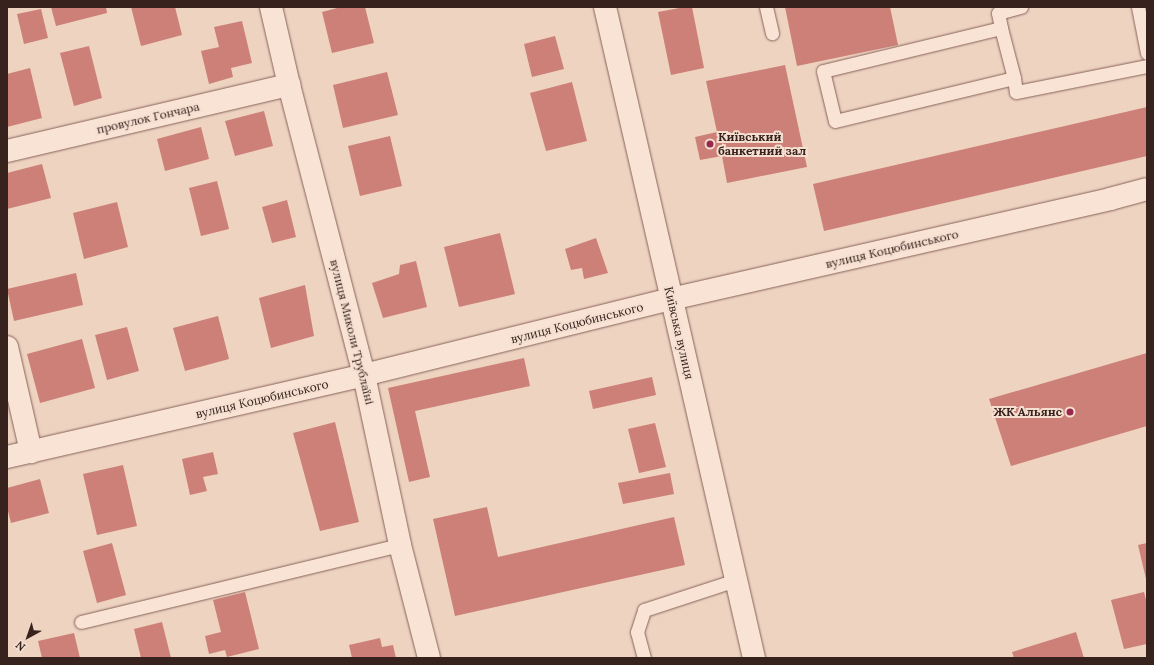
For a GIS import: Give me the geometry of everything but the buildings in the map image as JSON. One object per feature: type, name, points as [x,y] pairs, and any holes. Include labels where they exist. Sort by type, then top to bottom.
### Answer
[{"type":"street","name":"вулиця Миколи Трублаїні","points":[[271,7],[289,85],[364,375],[400,545],[429,658]]},
{"type":"street","name":"Київська вулиця","points":[[605,7],[754,658]]},
{"type":"street","name":"провулок Гончара","points":[[7,151],[289,85]]},
{"type":"street","name":"вулиця Коцюбинського","points":[[7,457],[364,375],[671,300],[1110,199],[1147,189]]},
{"type":"street","points":[[7,347],[31,452]]},
{"type":"lane","points":[[766,7],[772,33]]},
{"type":"lane","points":[[1021,7],[997,10],[1014,78],[1016,92],[1147,66]]},
{"type":"lane","points":[[1138,7],[1147,54]]},
{"type":"lane","points":[[1001,28],[823,71],[835,121],[1014,78]]},
{"type":"lane","points":[[81,622],[400,545]]},
{"type":"lane","points":[[644,658],[637,632],[644,610],[736,580]]},
{"type":"place","name":"Київський банкетний зал","points":[[710,144]]},
{"type":"place","name":"ЖК Альянс","points":[[1070,412]]}]
